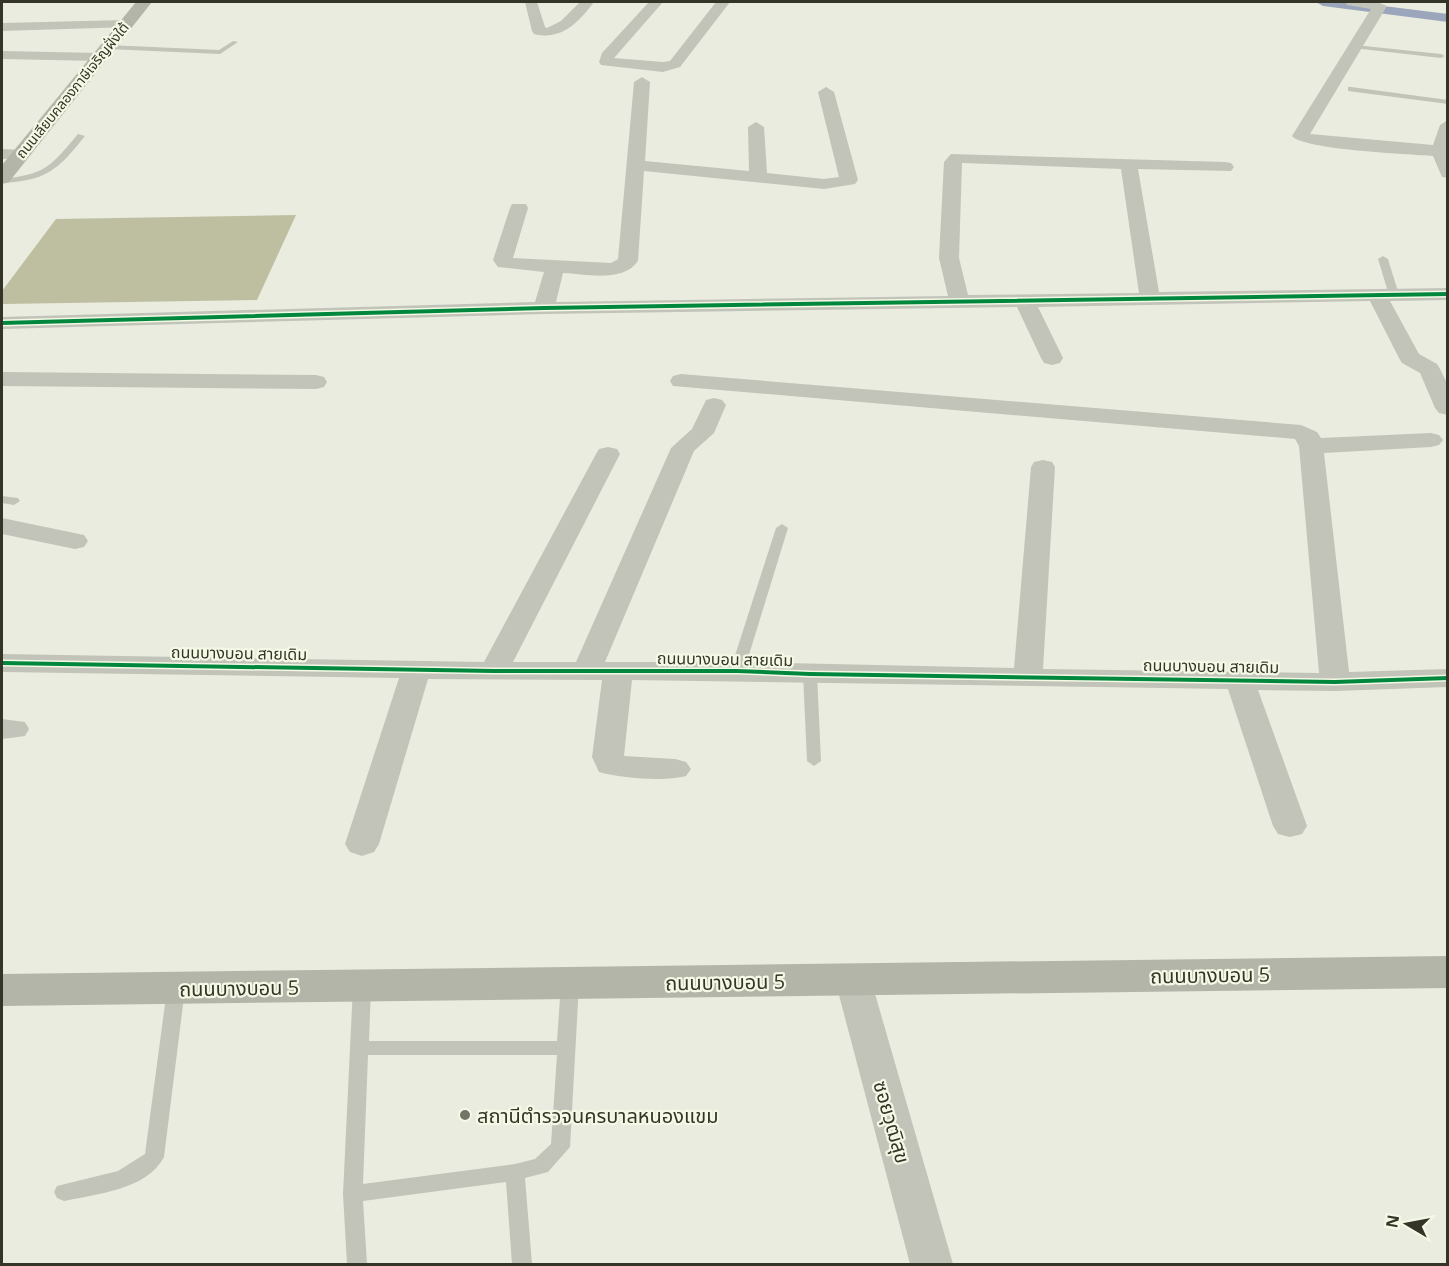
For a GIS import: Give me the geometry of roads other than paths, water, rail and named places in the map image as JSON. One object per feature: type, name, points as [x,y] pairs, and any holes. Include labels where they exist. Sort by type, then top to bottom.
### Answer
[{"type":"main road","name":"ถนนเลียบคลองภาษีเจริญฝั่งใต้","points":[[2,180],[144,2]]},
{"type":"main road","name":"ถนนบางบอน 5","points":[[2,990],[1448,972]]},
{"type":"street","points":[[531,2],[539,31],[548,32],[564,27],[587,2]]},
{"type":"street","points":[[656,2],[607,56],[606,62],[663,67],[675,64],[723,2]]},
{"type":"street","points":[[1352,2],[1380,8],[1300,135],[1315,141],[1440,151]]},
{"type":"street","points":[[2,27],[125,24]]},
{"type":"street","points":[[2,55],[104,52]]},
{"type":"street","points":[[519,208],[503,260],[505,263],[613,269],[628,261],[642,82]]},
{"type":"street","points":[[637,165],[824,184],[849,180],[826,92]]},
{"type":"street","points":[[1448,125],[1440,151],[1448,173]]},
{"type":"street","points":[[756,127],[758,177]]},
{"type":"street","points":[[2,154],[21,154]]},
{"type":"street","points":[[959,300],[949,258],[953,162],[957,159],[1129,166],[1225,167]]},
{"type":"street","points":[[1129,166],[1150,300]]},
{"type":"street","points":[[544,308],[555,267]]},
{"type":"street","points":[[2,323],[544,308],[1448,294]]},
{"type":"street","points":[[1385,295],[1410,358],[1429,369],[1448,408]]},
{"type":"street","points":[[1024,300],[1052,358]]},
{"type":"street","points":[[2,379],[316,382]]},
{"type":"street","points":[[681,381],[1289,429],[1301,432],[1309,436],[1311,446],[1335,682]]},
{"type":"street","points":[[586,672],[683,448],[702,434],[714,405]]},
{"type":"street","points":[[1311,446],[1431,440]]},
{"type":"street","points":[[494,671],[608,454]]},
{"type":"street","points":[[1028,677],[1043,467]]},
{"type":"street","points":[[2,526],[75,541]]},
{"type":"street","name":"ถนนบางบอน สายเดิม","points":[[2,663],[494,671],[737,671],[1335,682],[1448,678]]},
{"type":"street","points":[[362,844],[417,668]]},
{"type":"street","points":[[618,672],[608,757],[610,765],[675,769]]},
{"type":"street","points":[[1240,681],[1290,826]]},
{"type":"street","name":"ซอยวุฒิสุข","points":[[853,980],[932,1264]]},
{"type":"lane","points":[[104,52],[219,52],[235,42]]},
{"type":"lane","points":[[1354,47],[1441,56]]},
{"type":"lane","points":[[1351,89],[1448,102]]},
{"type":"lane","points":[[2,180],[31,178],[46,174],[81,136]]},
{"type":"lane","points":[[1383,259],[1385,295]]},
{"type":"lane","points":[[737,671],[782,528]]},
{"type":"lane","points":[[810,674],[814,761]]},
{"type":"lane","points":[[352,1194],[515,1172],[541,1166],[560,1147],[570,984]]},
{"type":"lane","points":[[357,1264],[352,1194],[362,986]]},
{"type":"lane","points":[[64,1192],[124,1179],[143,1170],[154,1157],[176,989]]},
{"type":"lane","points":[[359,1048],[567,1048]]},
{"type":"lane","points":[[515,1172],[522,1264]]},
{"type":"waterway","points":[[1323,2],[1448,18]]},
{"type":"place","name":"สถานีตำรวจนครบาลหนองแขม","points":[[465,1115]]}]
